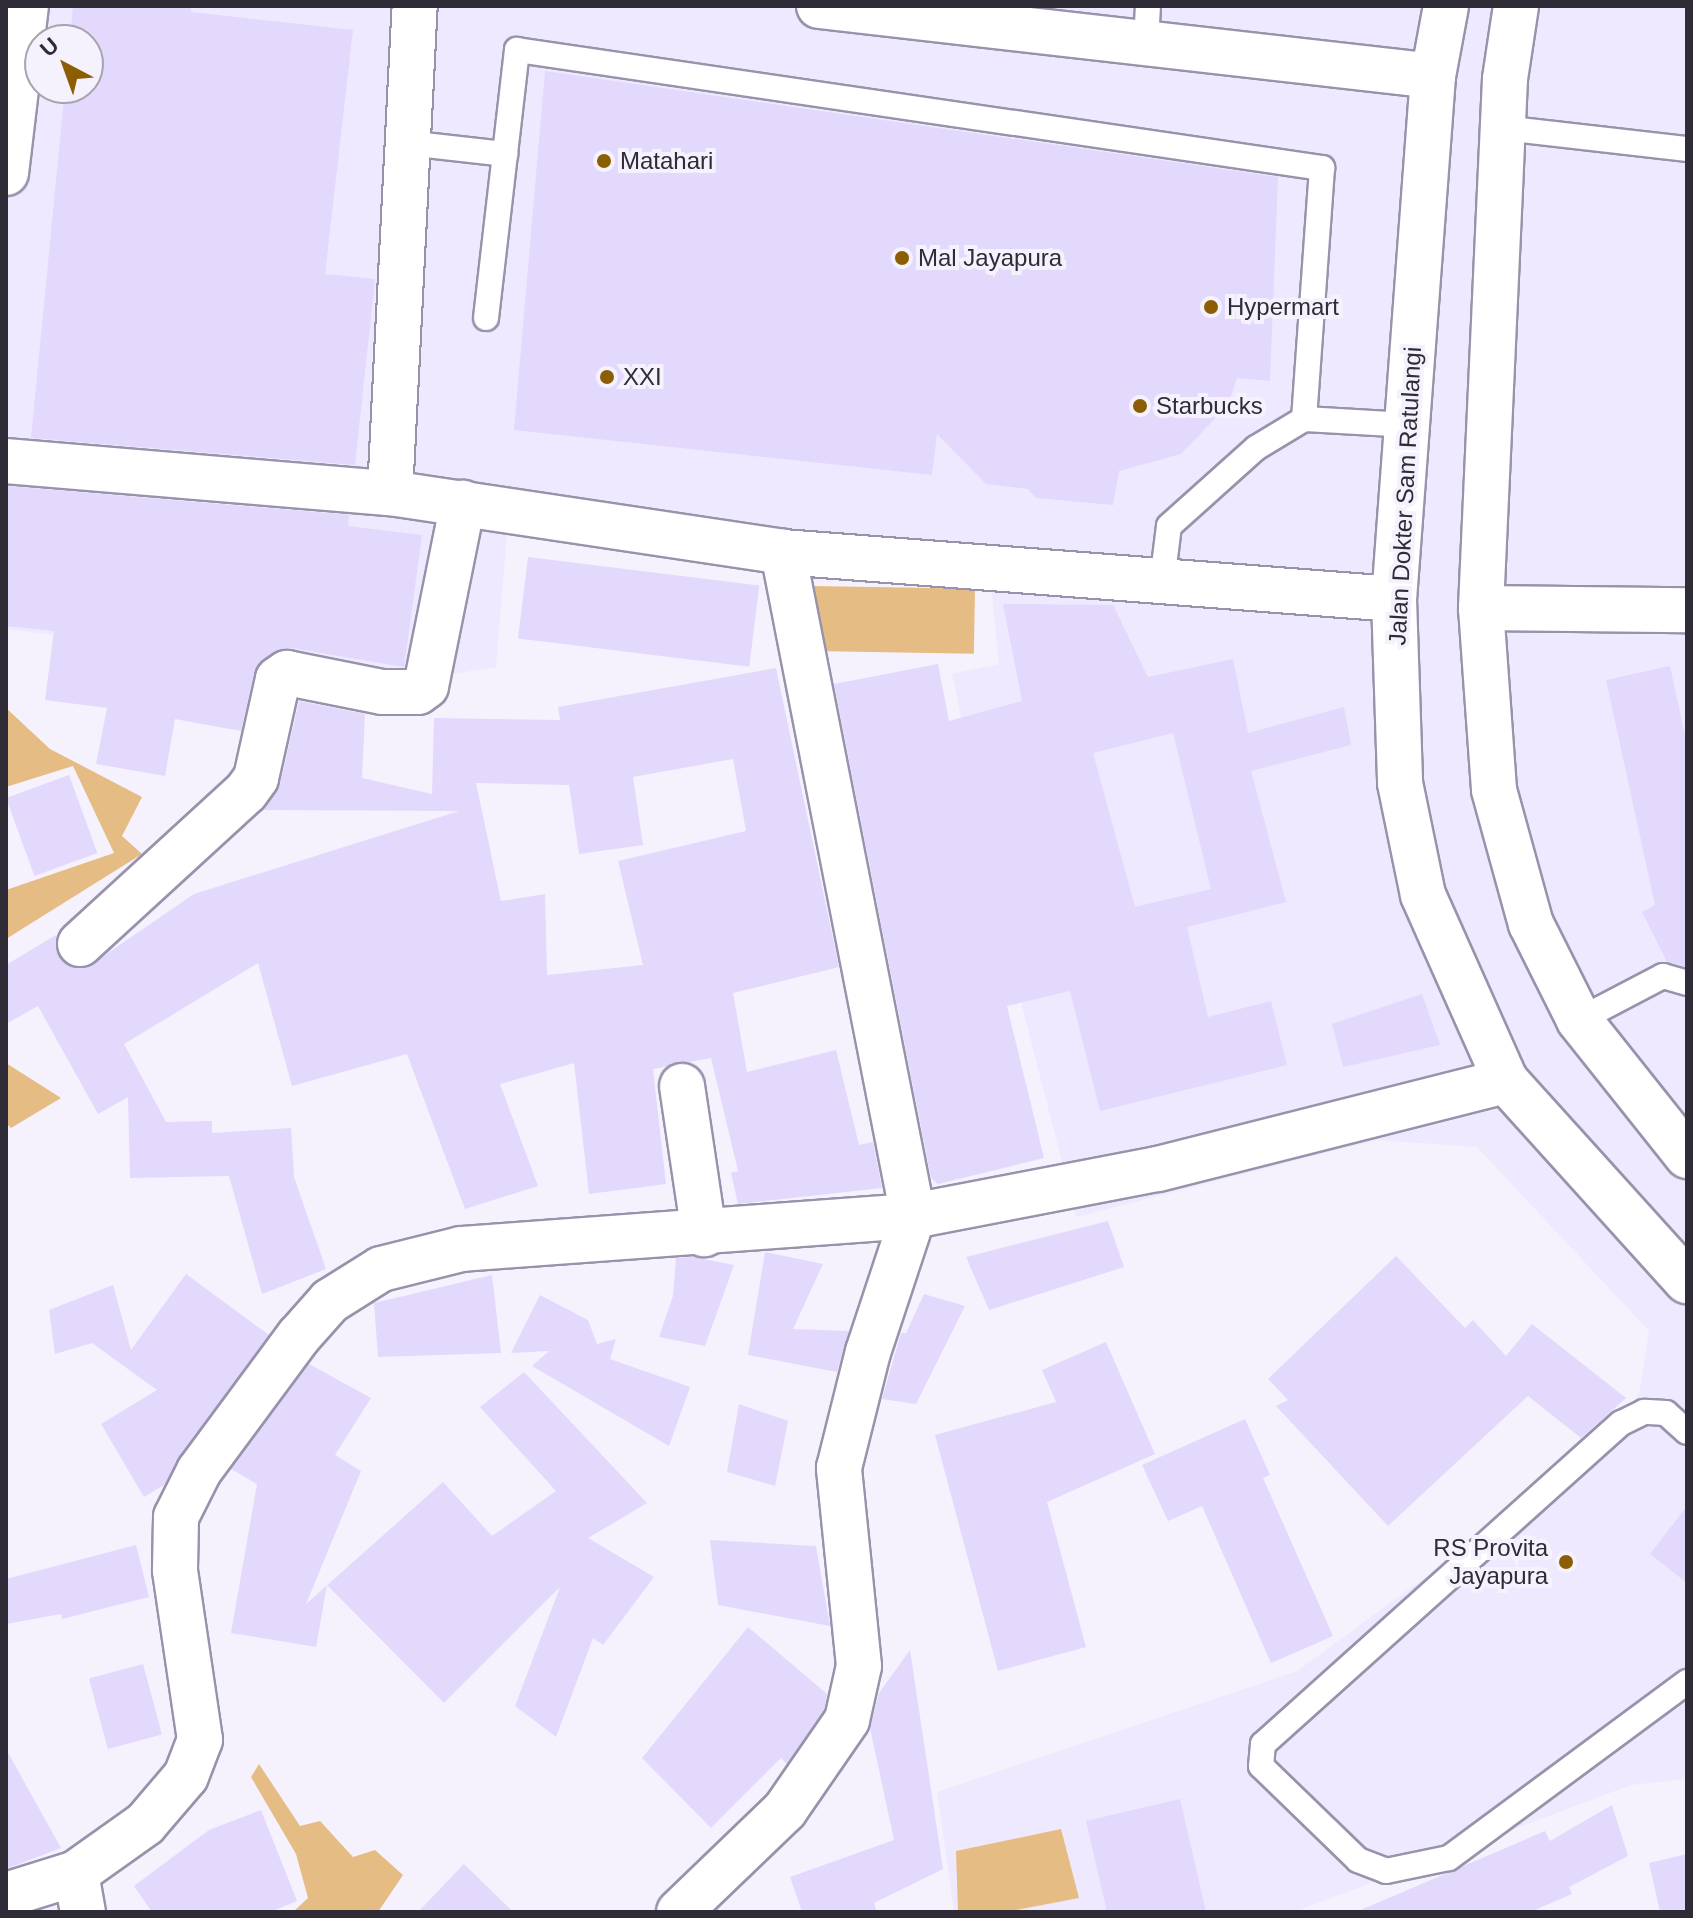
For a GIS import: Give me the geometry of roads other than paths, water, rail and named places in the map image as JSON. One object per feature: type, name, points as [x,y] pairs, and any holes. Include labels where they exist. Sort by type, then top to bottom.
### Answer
[{"type":"street","points":[[6,173],[26,6]]},
{"type":"street","points":[[390,493],[415,6]]},
{"type":"street","points":[[819,6],[1147,25],[1433,76]]},
{"type":"street","name":"Jalan Dokter Sam Ratulangi","points":[[1446,6],[1433,76],[1394,599],[1400,783],[1423,895],[1506,1081],[1687,1281]]},
{"type":"street","points":[[1516,6],[1503,128],[1481,608],[1494,790],[1531,924],[1579,1020],[1687,1156]]},
{"type":"street","points":[[6,461],[390,493],[783,552],[1394,599]]},
{"type":"street","points":[[80,944],[246,792],[256,778],[278,679],[287,673],[382,692],[418,692],[426,686],[463,503]]},
{"type":"street","points":[[679,1912],[785,1810],[847,1720],[859,1666],[839,1468],[868,1352],[913,1216],[783,552]]},
{"type":"street","points":[[1481,608],[1687,610]]},
{"type":"street","points":[[6,1895],[79,1892],[145,1824],[186,1776],[200,1740],[175,1570],[176,1517],[207,1458],[330,1301],[381,1269],[461,1249],[704,1234],[913,1216],[1158,1169],[1506,1081]]},
{"type":"street","points":[[682,1086],[704,1234]]},
{"type":"lane","points":[[486,318],[517,50],[1322,168],[1304,419]]},
{"type":"lane","points":[[1503,128],[1687,149]]},
{"type":"lane","points":[[407,143],[505,154]]},
{"type":"lane","points":[[1162,582],[1169,526],[1256,448],[1304,419],[1407,425]]},
{"type":"lane","points":[[1579,1020],[1663,976],[1687,983]]},
{"type":"lane","points":[[1687,1432],[1666,1413],[1644,1412],[1621,1423],[1263,1744],[1261,1766],[1358,1860],[1386,1871],[1449,1858],[1687,1682]]},
{"type":"place","name":"Matahari","points":[[604,161]]},
{"type":"place","name":"Mal Jayapura","points":[[902,258]]},
{"type":"place","name":"Hypermart","points":[[1211,307]]},
{"type":"place","name":"XXI","points":[[607,377]]},
{"type":"place","name":"Starbucks","points":[[1140,406]]},
{"type":"place","name":"RS Provita Jayapura","points":[[1566,1562]]}]
